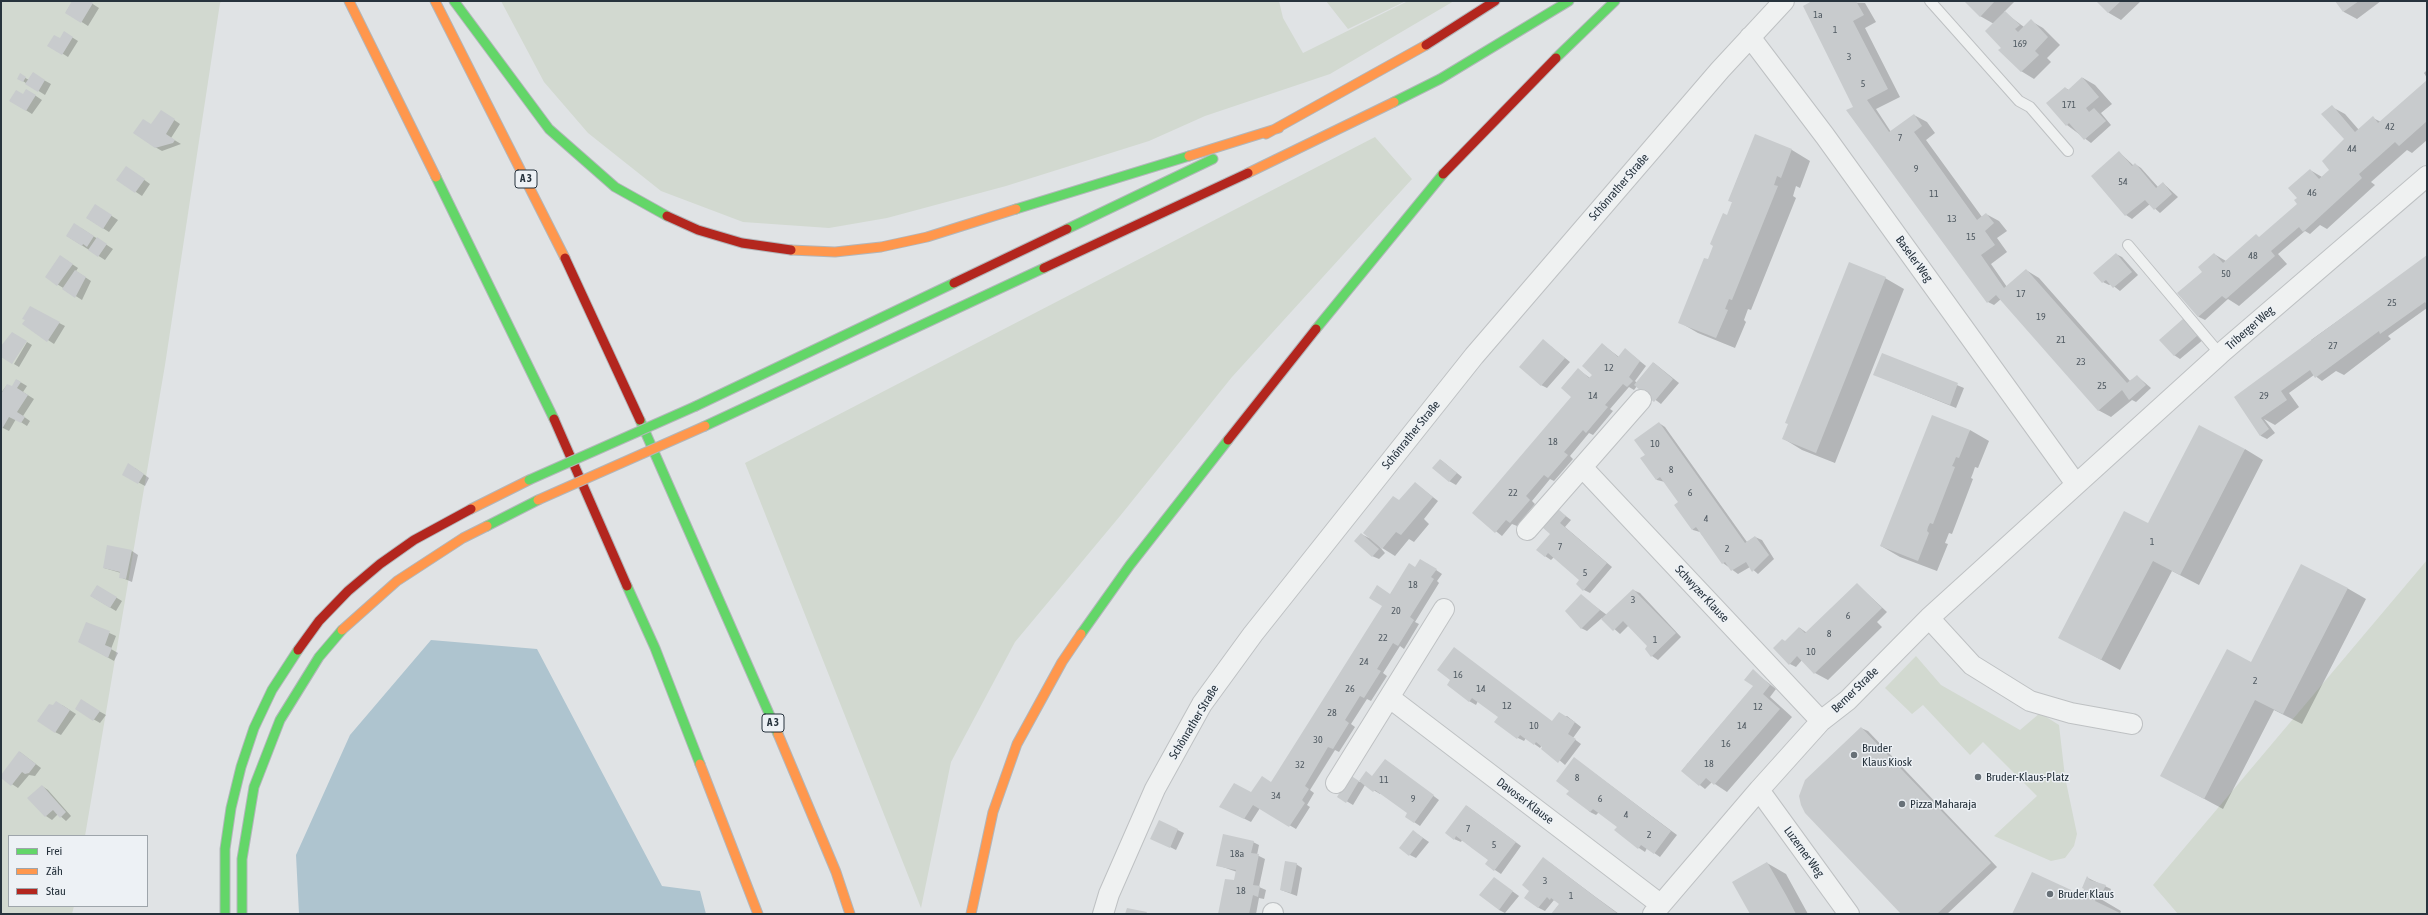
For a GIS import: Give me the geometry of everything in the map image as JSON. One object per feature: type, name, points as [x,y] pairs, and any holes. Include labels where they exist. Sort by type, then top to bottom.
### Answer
[{"type":"highway","points":[[348,1],[539,385],[655,648],[742,868],[758,914]]},
{"type":"highway","name":"A 3","points":[[435,1],[555,236],[613,359],[733,628],[836,872],[850,914]]},
{"type":"highway","points":[[454,1],[549,129],[615,187],[655,211],[698,230],[742,243],[788,250],[835,252],[881,247],[927,237],[1278,128]]},
{"type":"highway","points":[[225,914],[225,849],[230,808],[241,767],[254,728],[266,703],[294,655],[319,621],[348,591],[380,564],[414,540],[450,519],[529,480],[696,406],[1278,128],[1427,45],[1494,1]]},
{"type":"highway","points":[[242,914],[242,859],[254,787],[280,720],[319,657],[369,604],[397,581],[463,538],[538,500],[705,426],[1321,139],[1440,79],[1569,1]]},
{"type":"highway","points":[[971,914],[993,812],[1016,744],[1071,649],[1130,565],[1281,372],[1442,175],[1594,19],[1615,1]]},
{"type":"highway","points":[[742,868],[748,914]]},
{"type":"street","name":"Schönrather Straße","points":[[1103,914],[1109,894],[1159,782],[1202,704],[1253,634],[1474,356],[1750,37],[1784,1]]},
{"type":"street","name":"Baseler Weg","points":[[1750,37],[1825,136],[2076,484]]},
{"type":"street","name":"Triberger Weg","points":[[2076,484],[2220,354],[2427,176]]},
{"type":"street","points":[[1527,530],[1641,400]]},
{"type":"street","name":"Schwyzer Klause","points":[[1582,467],[1821,721]]},
{"type":"street","name":"Berner Straße","points":[[1657,909],[1759,790],[1821,721],[1848,700],[1929,618],[2076,484]]},
{"type":"street","points":[[1336,783],[1444,609]]},
{"type":"street","points":[[1929,618],[1972,665],[2030,701],[2070,713],[2132,724]]},
{"type":"street","name":"Davoser Klause","points":[[1390,698],[1657,909]]},
{"type":"street","name":"Luzerner Weg","points":[[1759,790],[1849,914]]},
{"type":"lane","points":[[1930,1],[2019,101],[2030,107],[2068,151]]},
{"type":"lane","points":[[2128,245],[2220,354]]},
{"type":"shaded area","points":[[1,1],[222,1],[220,3],[165,365],[85,835],[8,835],[8,907],[74,907],[72,914],[1,914]]},
{"type":"shaded area","points":[[501,1],[1279,1],[1283,18],[1303,53],[1408,1],[1454,1],[1330,74],[1205,116],[1149,141],[1006,186],[887,218],[829,228],[743,222],[661,191],[588,133],[544,82]]},
{"type":"shaded area","points":[[1326,1],[1406,1],[1348,29]]},
{"type":"shaded area","points":[[1375,137],[1412,179],[1232,377],[1120,516],[1015,642],[951,762],[921,908],[745,463]]},
{"type":"shaded area","points":[[2427,560],[2427,914],[2178,914],[2153,885]]},
{"type":"shaded area","points":[[1916,656],[1941,685],[2020,730],[2040,713],[2059,725],[2065,777],[2077,834],[2074,846],[2065,858],[2051,861],[1994,836],[2037,796],[1983,742],[1970,755],[1923,705],[1912,714],[1885,688]]},
{"type":"water","points":[[431,640],[537,649],[662,886],[700,891],[706,914],[299,914],[296,855],[350,735]]},
{"type":"building","points":[[72,1],[90,1],[93,3],[81,23],[65,13]]},
{"type":"building","points":[[1812,1],[1856,1],[1864,15],[1853,21],[1888,89],[1867,100],[1889,132],[1914,114],[1922,126],[1914,132],[1977,220],[1986,213],[1994,223],[1985,231],[1995,245],[1981,255],[2004,288],[2026,269],[2127,383],[2137,375],[2146,385],[2129,400],[2122,390],[2098,411],[1996,295],[1987,303],[1846,110],[1853,107],[1803,6]]},
{"type":"building","points":[[1964,1],[1995,1],[1980,17]]},
{"type":"building","points":[[2096,1],[2121,1],[2108,13]]},
{"type":"building","points":[[2335,1],[2359,1],[2343,12]]},
{"type":"building","points":[[2005,11],[2020,25],[2015,29],[2018,32],[2031,19],[2048,37],[2035,51],[2039,55],[2021,72],[1998,50],[2001,48],[1985,31]]},
{"type":"building","points":[[64,31],[73,37],[62,55],[47,46],[54,35],[60,38]]},
{"type":"building","points":[[33,72],[45,80],[38,92],[25,84]]},
{"type":"building","points":[[20,73],[26,77],[23,82],[17,79]]},
{"type":"building","points":[[2082,77],[2099,97],[2086,108],[2089,112],[2094,108],[2106,121],[2084,140],[2069,123],[2066,126],[2046,103],[2065,87],[2068,90]]},
{"type":"building","points":[[2427,80],[2427,121],[2399,146],[2395,142],[2359,174],[2362,178],[2303,232],[2299,227],[2271,251],[2275,256],[2226,299],[2222,296],[2198,317],[2177,293],[2202,272],[2198,267],[2214,253],[2223,263],[2256,234],[2259,237],[2297,204],[2294,200],[2297,198],[2288,188],[2310,169],[2319,179],[2329,170],[2322,161],[2344,139],[2321,114],[2332,105],[2355,132],[2373,116],[2378,123]]},
{"type":"building","points":[[26,89],[36,95],[26,111],[9,101],[16,90],[23,94]]},
{"type":"building","points":[[161,110],[175,119],[166,134],[175,140],[173,143],[155,148],[133,133],[143,119],[151,124]]},
{"type":"building","points":[[1755,134],[1792,149],[1781,178],[1777,176],[1774,185],[1778,186],[1732,300],[1729,299],[1725,309],[1728,310],[1716,338],[1678,323],[1704,258],[1708,259],[1713,246],[1710,244],[1723,213],[1727,215],[1732,202],[1728,201]]},
{"type":"building","points":[[2119,151],[2132,166],[2135,163],[2156,188],[2163,182],[2172,194],[2154,210],[2145,200],[2125,216],[2091,176]]},
{"type":"building","points":[[126,166],[145,179],[135,193],[116,180]]},
{"type":"building","points":[[95,204],[112,215],[103,229],[86,218]]},
{"type":"building","points":[[74,223],[94,236],[87,247],[83,244],[82,246],[66,236]]},
{"type":"building","points":[[97,237],[107,244],[98,257],[88,250]]},
{"type":"building","points":[[2116,253],[2132,272],[2113,288],[2106,280],[2102,283],[2093,273]]},
{"type":"building","points":[[60,255],[73,264],[57,286],[45,277]]},
{"type":"building","points":[[2427,255],[2427,305],[2425,302],[2380,334],[2379,331],[2315,378],[2310,370],[2281,391],[2287,400],[2261,418],[2269,429],[2260,436],[2234,397]]},
{"type":"building","points":[[1849,262],[1886,277],[1816,453],[1782,439],[1788,424],[1785,423]]},
{"type":"building","points":[[75,270],[86,277],[75,298],[62,289]]},
{"type":"building","points":[[30,306],[60,322],[47,342],[22,324],[25,320],[22,319]]},
{"type":"building","points":[[2184,318],[2198,335],[2174,356],[2159,340]]},
{"type":"building","points":[[12,332],[27,341],[12,364],[1,357],[1,346]]},
{"type":"building","points":[[1543,339],[1565,358],[1541,386],[1519,367]]},
{"type":"building","points":[[1602,343],[1618,357],[1625,348],[1640,361],[1629,377],[1633,381],[1627,387],[1623,384],[1605,405],[1608,407],[1586,433],[1583,430],[1564,452],[1568,455],[1548,478],[1544,475],[1526,496],[1530,500],[1510,523],[1506,520],[1495,533],[1472,513],[1571,397],[1561,388],[1578,368],[1589,378],[1592,375],[1582,366]]},
{"type":"building","points":[[1882,353],[1958,383],[1950,405],[1873,375]]},
{"type":"building","points":[[1653,362],[1673,379],[1654,402],[1634,385]]},
{"type":"building","points":[[16,379],[21,382],[17,388],[28,395],[17,412],[25,417],[21,423],[9,417],[2,429],[1,394],[7,384],[12,386]]},
{"type":"building","points":[[1932,415],[1970,430],[1959,458],[1956,457],[1952,466],[1955,467],[1933,524],[1930,523],[1928,527],[1927,531],[1929,533],[1918,561],[1880,546]]},
{"type":"building","points":[[1659,422],[1745,543],[1755,536],[1769,555],[1752,572],[1746,562],[1731,571],[1725,562],[1722,564],[1696,527],[1692,530],[1674,505],[1678,502],[1660,477],[1656,480],[1640,458],[1645,455],[1634,440]]},
{"type":"building","points":[[2199,425],[2245,449],[2180,575],[2153,561],[2101,660],[2058,638],[2124,511],[2148,523]]},
{"type":"building","points":[[1440,459],[1457,473],[1449,482],[1432,468]]},
{"type":"building","points":[[128,463],[144,474],[138,484],[122,475]]},
{"type":"building","points":[[1415,482],[1433,497],[1401,535],[1396,532],[1382,549],[1363,533],[1393,496],[1399,500]]},
{"type":"building","points":[[1557,508],[1566,516],[1560,523],[1607,563],[1583,591],[1576,584],[1579,580],[1548,553],[1545,557],[1536,550],[1550,534],[1542,527]]},
{"type":"building","points":[[1361,533],[1379,549],[1372,557],[1354,541]]},
{"type":"building","points":[[107,545],[132,550],[126,579],[119,578],[120,572],[103,568]]},
{"type":"building","points":[[1420,559],[1437,569],[1431,577],[1434,579],[1410,617],[1414,620],[1398,646],[1393,643],[1377,669],[1381,671],[1364,698],[1360,696],[1345,720],[1349,723],[1333,749],[1328,747],[1305,786],[1309,789],[1302,800],[1305,803],[1289,827],[1253,805],[1244,819],[1219,807],[1234,783],[1251,792],[1262,776],[1271,782],[1382,606],[1369,598],[1377,585],[1390,594],[1409,563],[1415,567]]},
{"type":"building","points":[[2301,564],[2348,588],[2283,714],[2255,700],[2204,799],[2160,776],[2227,649],[2251,662]]},
{"type":"building","points":[[1857,583],[1882,608],[1814,674],[1797,656],[1789,665],[1773,648],[1782,639],[1785,641],[1799,627],[1805,633]]},
{"type":"building","points":[[97,585],[117,597],[110,608],[90,596]]},
{"type":"building","points":[[1633,589],[1676,633],[1651,657],[1645,649],[1647,646],[1623,621],[1613,631],[1601,619]]},
{"type":"building","points":[[1581,594],[1600,610],[1581,629],[1565,611]]},
{"type":"building","points":[[86,622],[110,631],[105,645],[112,648],[108,658],[78,642]]},
{"type":"building","points":[[1454,647],[1552,721],[1559,712],[1575,722],[1568,734],[1576,739],[1558,763],[1541,749],[1542,747],[1536,742],[1534,745],[1520,735],[1517,739],[1494,722],[1498,717],[1472,698],[1469,702],[1447,685],[1450,680],[1437,670]]},
{"type":"building","points":[[1753,669],[1770,685],[1763,694],[1780,709],[1714,785],[1706,778],[1699,786],[1681,771],[1753,686],[1744,680]]},
{"type":"building","points":[[81,699],[100,711],[93,721],[75,709]]},
{"type":"building","points":[[56,701],[70,710],[55,733],[37,721],[49,704],[53,705]]},
{"type":"building","points":[[1861,727],[1991,863],[1937,914],[1901,914],[1805,813],[1801,805],[1799,796],[1805,780]]},
{"type":"building","points":[[19,751],[36,764],[29,773],[25,774],[22,772],[11,786],[1,778],[1,775]]},
{"type":"building","points":[[1574,757],[1671,831],[1654,854],[1641,845],[1638,849],[1614,830],[1617,827],[1593,809],[1590,812],[1566,794],[1569,791],[1556,781]]},
{"type":"building","points":[[1385,759],[1434,795],[1414,823],[1405,817],[1407,813],[1375,790],[1373,792],[1359,781],[1366,771],[1372,776]]},
{"type":"building","points":[[1350,775],[1359,781],[1346,803],[1337,797]]},
{"type":"building","points":[[42,785],[66,812],[60,818],[53,810],[45,817],[27,798]]},
{"type":"building","points":[[1466,805],[1516,842],[1494,871],[1485,864],[1488,860],[1456,836],[1454,840],[1445,833]]},
{"type":"building","points":[[1159,820],[1178,829],[1170,848],[1150,839]]},
{"type":"building","points":[[1413,830],[1423,838],[1409,856],[1399,848]]},
{"type":"building","points":[[1223,834],[1254,841],[1251,853],[1259,854],[1253,885],[1260,886],[1258,897],[1253,895],[1249,914],[1218,914],[1225,879],[1234,880],[1236,870],[1216,866]]},
{"type":"building","points":[[1543,857],[1618,914],[1551,914],[1559,904],[1551,898],[1550,900],[1547,897],[1538,908],[1524,898],[1529,891],[1522,885]]},
{"type":"building","points":[[1285,861],[1297,863],[1291,893],[1280,890]]},
{"type":"building","points":[[1767,862],[1796,914],[1750,914],[1732,882]]},
{"type":"building","name":"Bruder Klaus","points":[[2032,872],[2082,895],[2084,889],[2082,888],[2087,876],[2090,880],[2106,885],[2100,897],[2097,896],[2095,901],[2122,914],[2012,914]]},
{"type":"building","points":[[1494,877],[1513,891],[1499,910],[1479,895]]},
{"type":"building","points":[[1127,908],[1147,912],[1146,914],[1125,914]]},
{"type":"traffic: fast","points":[[454,1],[549,129],[615,187],[667,216]]},
{"type":"traffic: fast","points":[[1394,102],[1440,79],[1569,1]]},
{"type":"traffic: fast","points":[[1556,58],[1615,1]]},
{"type":"traffic: fast","points":[[1016,209],[1189,156]]},
{"type":"traffic: fast","points":[[1067,229],[1213,159]]},
{"type":"traffic: fast","points":[[1316,329],[1443,174]]},
{"type":"traffic: fast","points":[[436,177],[554,419]]},
{"type":"traffic: fast","points":[[705,426],[1044,268]]},
{"type":"traffic: fast","points":[[696,406],[954,283]]},
{"type":"traffic: fast","points":[[529,480],[696,406]]},
{"type":"traffic: fast","points":[[640,420],[778,734]]},
{"type":"traffic: fast","points":[[1081,634],[1130,565],[1228,440]]},
{"type":"traffic: fast","points":[[487,526],[538,500]]},
{"type":"traffic: fast","points":[[627,586],[655,648],[700,764]]},
{"type":"traffic: fast","points":[[242,914],[242,859],[254,787],[280,720],[319,657],[342,630]]},
{"type":"traffic: fast","points":[[225,914],[225,849],[231,808],[241,767],[254,728],[272,690],[298,650]]},
{"type":"traffic: slow","points":[[349,1],[436,177]]},
{"type":"traffic: slow","points":[[435,1],[565,258]]},
{"type":"traffic: slow","points":[[1266,134],[1426,45]]},
{"type":"traffic: slow","points":[[1248,173],[1394,102]]},
{"type":"traffic: slow","points":[[1189,156],[1279,128]]},
{"type":"traffic: slow","points":[[791,250],[835,252],[881,247],[927,237],[1016,209]]},
{"type":"traffic: slow","points":[[538,500],[705,426]]},
{"type":"traffic: slow","points":[[471,509],[529,480]]},
{"type":"traffic: slow","points":[[342,630],[397,581],[463,538],[487,526]]},
{"type":"traffic: slow","points":[[971,914],[993,812],[1017,744],[1062,662],[1081,634]]},
{"type":"traffic: slow","points":[[778,734],[836,872],[850,914]]},
{"type":"traffic: slow","points":[[700,764],[758,914]]},
{"type":"traffic: jam","points":[[1426,45],[1495,1]]},
{"type":"traffic: jam","points":[[1443,174],[1556,58]]},
{"type":"traffic: jam","points":[[1044,268],[1248,173]]},
{"type":"traffic: jam","points":[[667,216],[698,230],[742,243],[791,250]]},
{"type":"traffic: jam","points":[[954,283],[1067,229]]},
{"type":"traffic: jam","points":[[565,258],[640,420]]},
{"type":"traffic: jam","points":[[1228,440],[1316,329]]},
{"type":"traffic: jam","points":[[554,419],[627,586]]},
{"type":"traffic: jam","points":[[298,650],[319,621],[348,591],[380,564],[414,540],[471,509]]},
{"type":"place","name":"Bruder Klaus Kiosk","points":[[1854,755]]},
{"type":"place","name":"Bruder-Klaus-Platz","points":[[1978,777]]},
{"type":"place","name":"Pizza Maharaja","points":[[1902,804]]},
{"type":"place","name":"Bruder Klaus","points":[[2050,894]]}]
